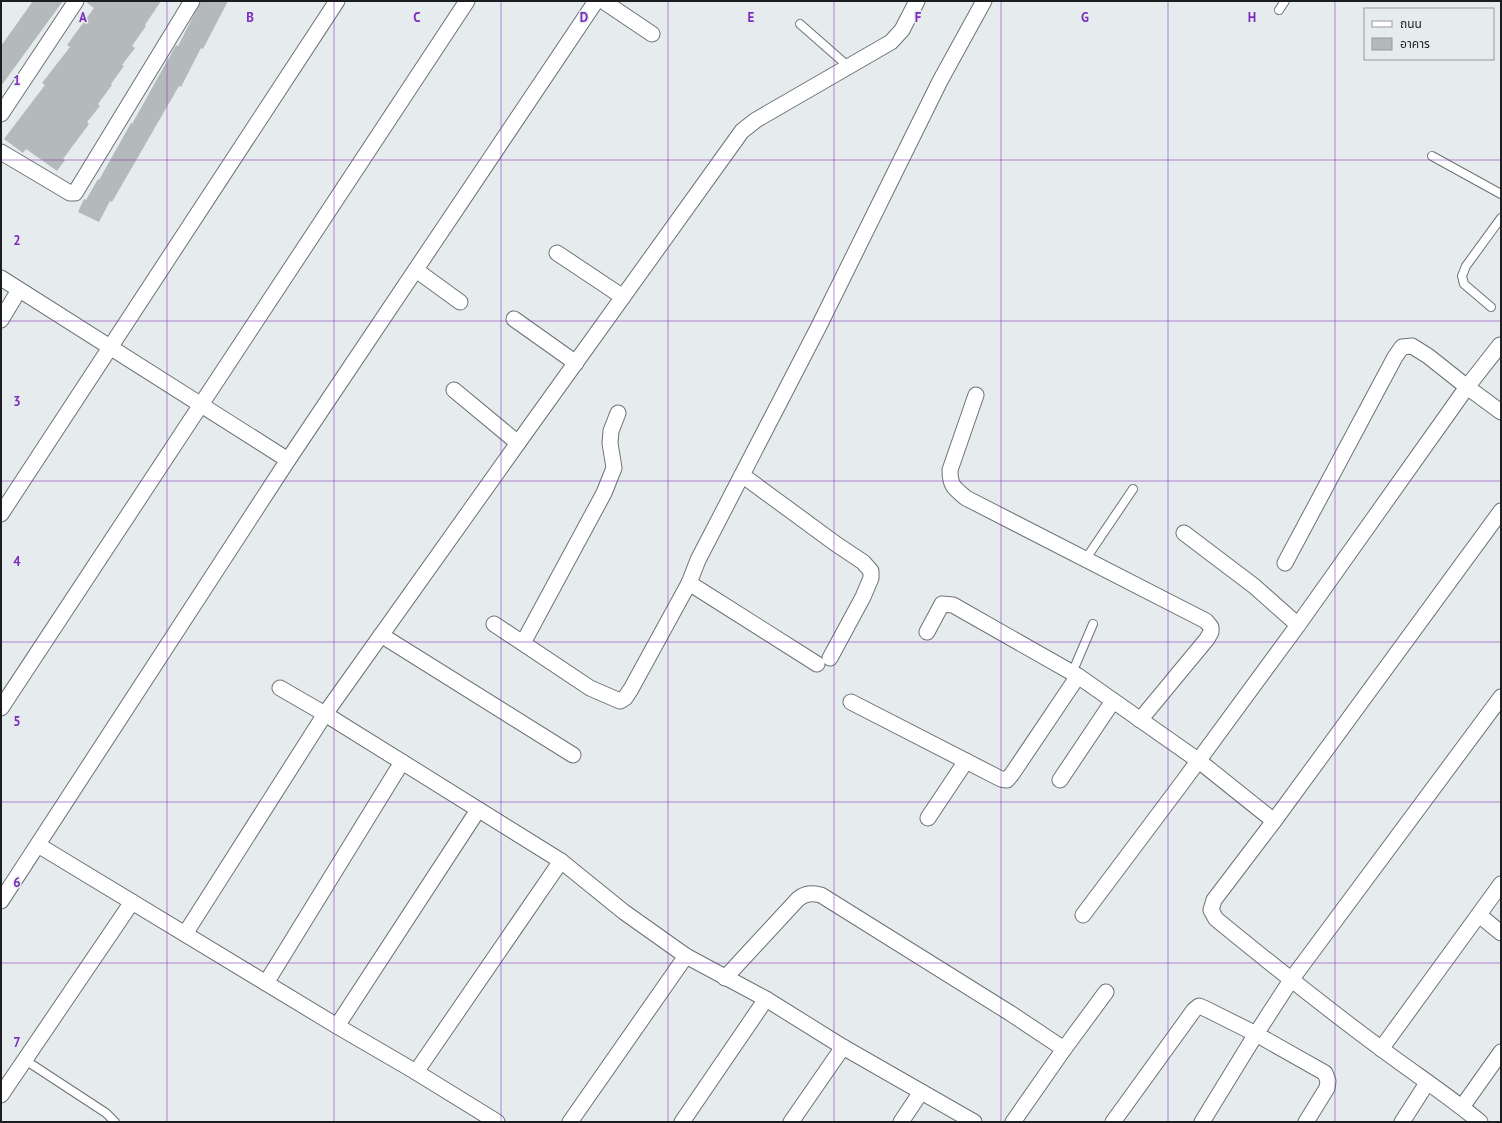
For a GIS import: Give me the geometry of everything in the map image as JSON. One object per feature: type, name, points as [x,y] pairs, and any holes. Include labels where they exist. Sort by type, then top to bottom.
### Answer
[{"type":"street","points":[[1,114],[76,1]]},
{"type":"street","points":[[1,152],[70,193],[75,193],[192,1]]},
{"type":"street","points":[[1,514],[337,1]]},
{"type":"street","points":[[1,708],[467,1]]},
{"type":"street","points":[[1,901],[288,460],[596,1]]},
{"type":"street","points":[[603,1],[652,34]]},
{"type":"street","points":[[185,934],[325,714],[742,131],[756,120],[891,42],[902,30],[917,1]]},
{"type":"street","points":[[494,624],[590,688],[620,701],[632,690],[689,582],[698,560],[819,326],[940,81],[984,1]]},
{"type":"street","points":[[557,253],[623,297]]},
{"type":"street","points":[[416,270],[460,302]]},
{"type":"street","points":[[1,278],[288,460]]},
{"type":"street","points":[[1,320],[19,290]]},
{"type":"street","points":[[514,319],[576,364]]},
{"type":"street","points":[[1082,915],[1199,761],[1298,625],[1467,387],[1500,345]]},
{"type":"street","points":[[1286,563],[1402,347],[1412,346],[1428,356],[1501,412]]},
{"type":"street","points":[[454,390],[518,443]]},
{"type":"street","points":[[976,395],[950,470],[950,481],[955,488],[966,498],[1206,622],[1211,627],[1211,632],[1207,639],[1140,720]]},
{"type":"street","points":[[524,643],[612,477],[614,468],[610,443],[611,431],[618,413]]},
{"type":"street","points":[[689,582],[824,661],[863,596],[872,578],[872,571],[863,562],[742,475]]},
{"type":"street","points":[[1480,1122],[1291,980],[1216,919],[1211,910],[1214,900],[1274,821],[1501,511]]},
{"type":"street","points":[[1184,533],[1242,577],[1298,625]]},
{"type":"street","points":[[927,632],[942,604],[953,605],[1075,675],[1199,761],[1274,821]]},
{"type":"street","points":[[381,635],[573,755]]},
{"type":"street","points":[[851,702],[1001,780],[1007,780],[1075,675]]},
{"type":"street","points":[[280,688],[325,714],[561,861],[624,912],[686,956],[766,999],[843,1047],[974,1122]]},
{"type":"street","points":[[1202,1122],[1291,980],[1501,697]]},
{"type":"street","points":[[1060,780],[1113,701]]},
{"type":"street","points":[[928,818],[966,761]]},
{"type":"street","points":[[266,983],[402,762]]},
{"type":"street","points":[[337,1026],[478,810]]},
{"type":"street","points":[[38,845],[497,1122]]},
{"type":"street","points":[[416,1072],[561,861]]},
{"type":"street","points":[[1381,1049],[1501,884]]},
{"type":"street","points":[[726,978],[798,899],[804,894],[812,893],[820,895],[1010,1013],[1064,1049]]},
{"type":"street","points":[[1,1095],[132,902]]},
{"type":"street","points":[[1479,915],[1501,933]]},
{"type":"street","points":[[570,1122],[686,956]]},
{"type":"street","points":[[1013,1122],[1106,992]]},
{"type":"street","points":[[682,1122],[766,999]]},
{"type":"street","points":[[1113,1122],[1194,1010],[1199,1006],[1256,1034],[1325,1073],[1328,1081],[1327,1088],[1306,1122]]},
{"type":"street","points":[[791,1122],[843,1047]]},
{"type":"street","points":[[1462,1107],[1501,1052]]},
{"type":"street","points":[[1402,1122],[1427,1083]]},
{"type":"street","points":[[901,1122],[921,1092]]},
{"type":"lane","points":[[1279,10],[1285,1]]},
{"type":"lane","points":[[800,24],[849,67]]},
{"type":"lane","points":[[1432,156],[1501,194]]},
{"type":"lane","points":[[1491,307],[1464,284],[1462,276],[1466,266],[1501,218]]},
{"type":"lane","points":[[1085,560],[1132,489]]},
{"type":"lane","points":[[1075,675],[1093,624]]},
{"type":"lane","points":[[25,1060],[106,1113],[115,1122]]},
{"type":"building","points":[[33,1],[63,1],[1,86],[1,46]]},
{"type":"building","points":[[85,1],[161,1],[132,46],[135,48],[122,65],[124,66],[98,104],[100,106],[87,122],[89,124],[63,159],[65,160],[57,171],[26,149],[23,153],[4,139],[45,85],[42,83],[70,47],[67,45],[94,8]]},
{"type":"building","points":[[201,1],[228,1],[181,87],[179,86],[99,222],[78,212],[84,199],[86,200],[98,179],[99,180],[131,123],[132,124],[176,45],[178,46]]}]
